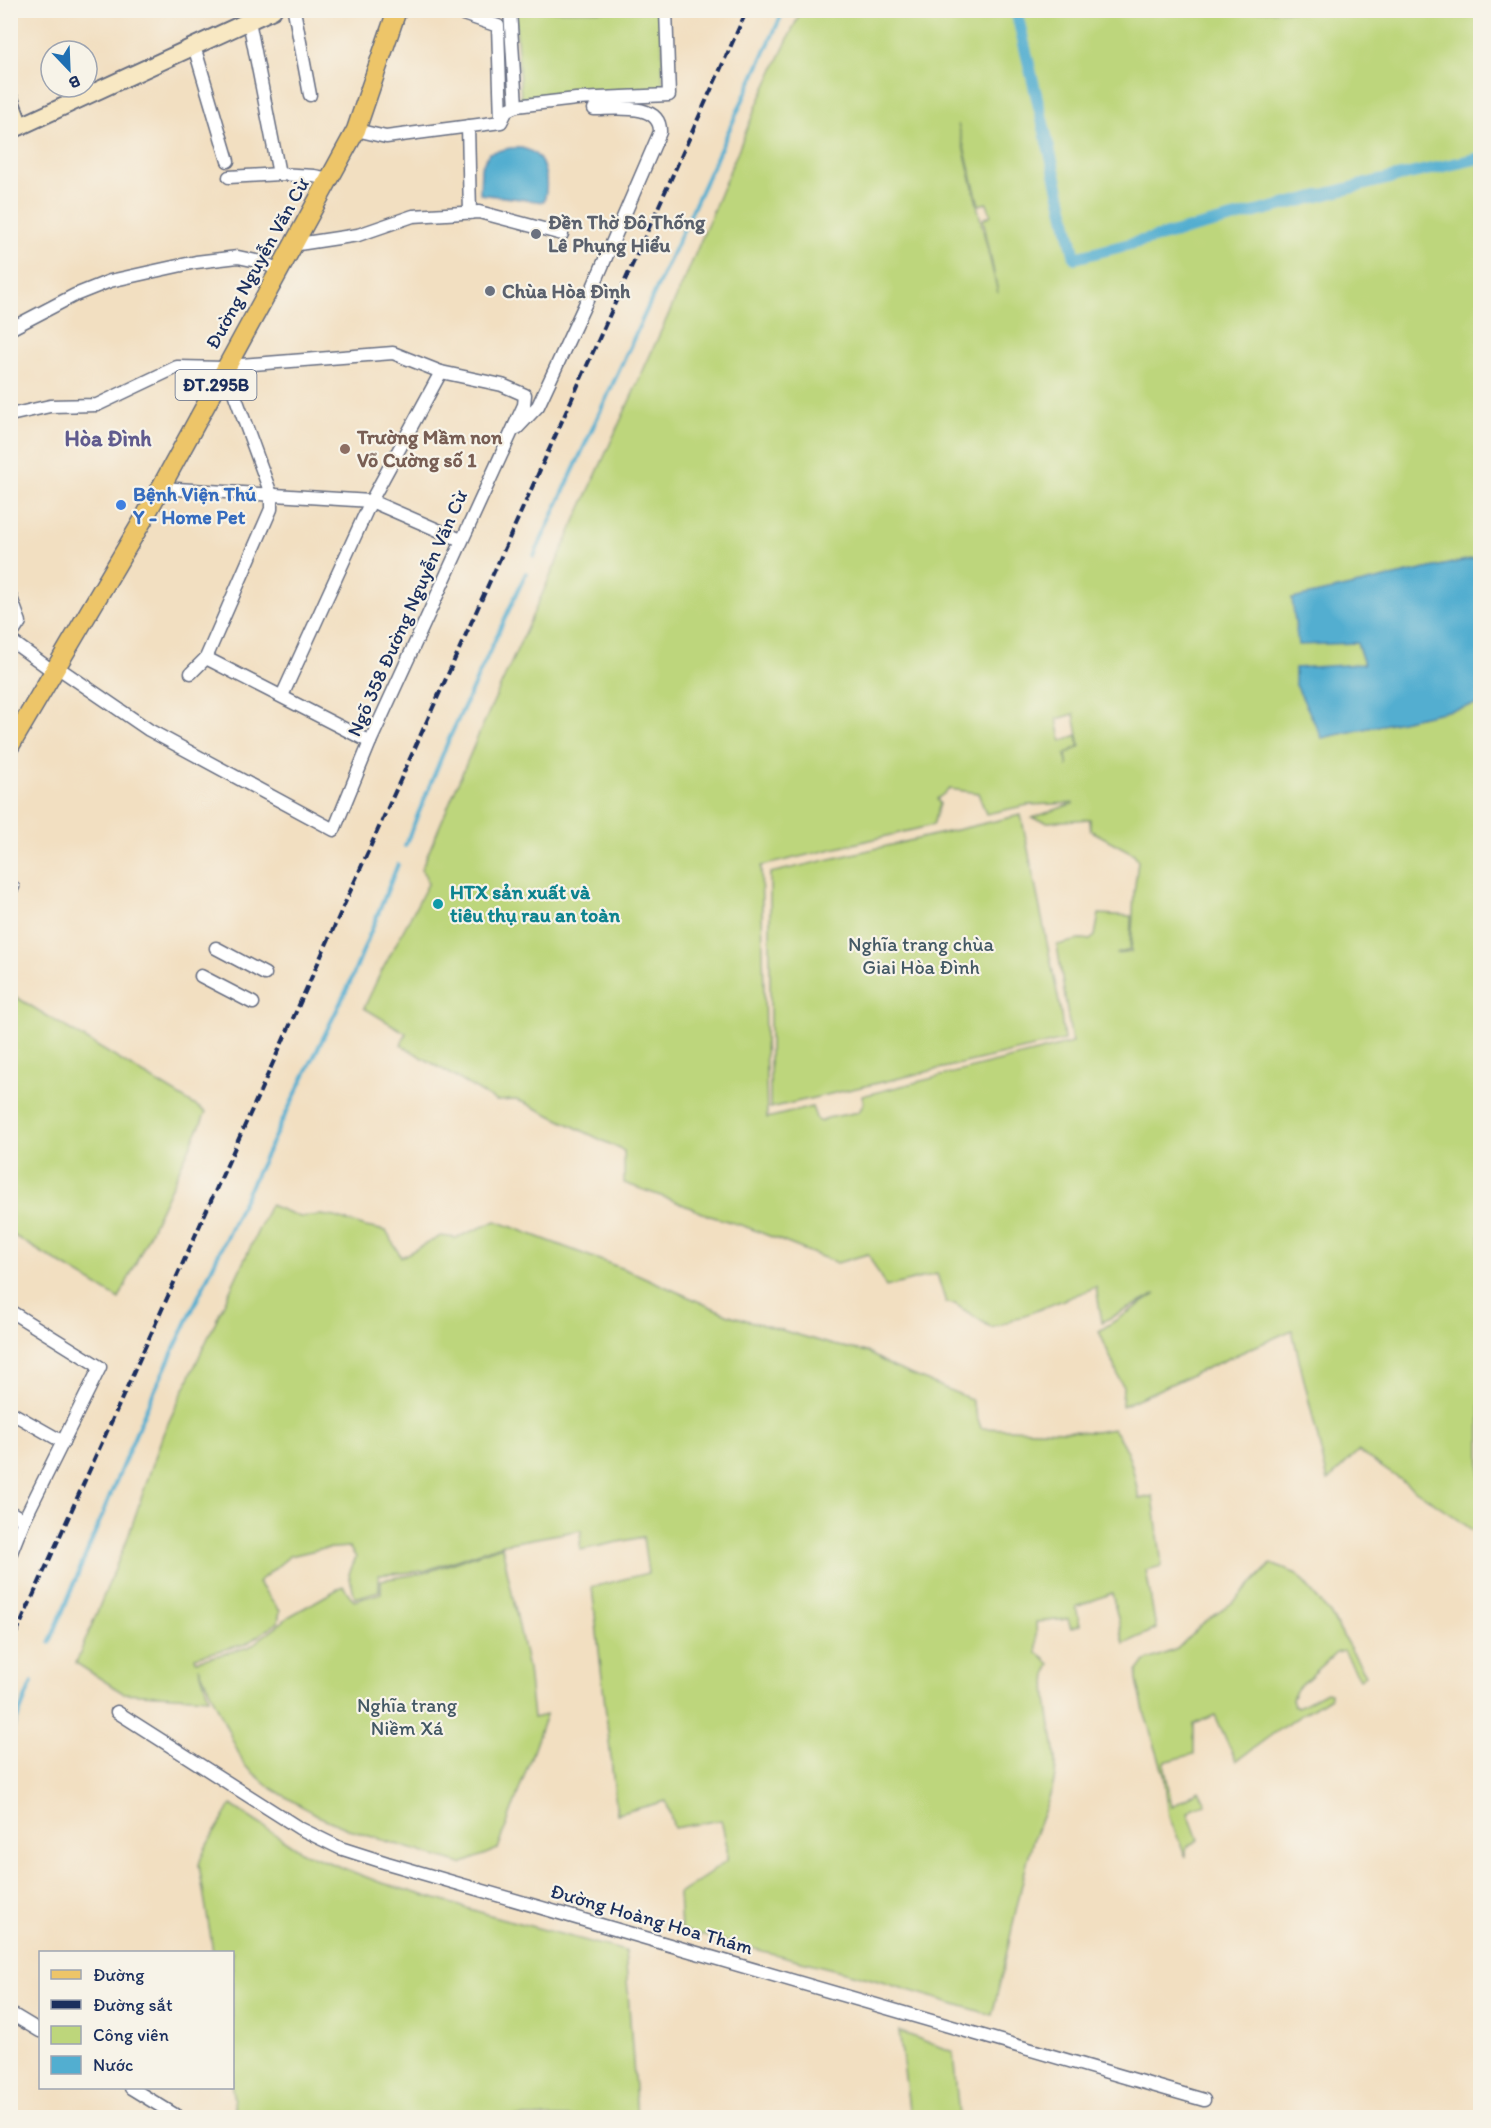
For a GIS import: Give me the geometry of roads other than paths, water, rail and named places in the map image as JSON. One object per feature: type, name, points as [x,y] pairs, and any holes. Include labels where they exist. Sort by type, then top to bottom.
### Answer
[{"type":"main road","name":"Đường Nguyễn Văn Cừ","points":[[10,746],[160,488],[356,130],[397,10]]},
{"type":"street","points":[[10,100],[15,128],[273,10]]},
{"type":"street","points":[[294,10],[310,95]]},
{"type":"street","points":[[458,10],[457,12],[498,26],[501,122]]},
{"type":"street","points":[[510,10],[516,106]]},
{"type":"street","points":[[501,122],[507,110],[516,106],[576,99],[669,95],[666,10]]},
{"type":"street","points":[[249,21],[279,174]]},
{"type":"street","points":[[194,46],[228,161]]},
{"type":"street","points":[[510,436],[538,406],[594,285],[660,132],[658,119],[647,113],[635,109],[594,109]]},
{"type":"street","points":[[356,130],[386,137],[501,122]]},
{"type":"street","points":[[468,126],[470,213]]},
{"type":"street","points":[[229,177],[279,174],[329,179]]},
{"type":"street","points":[[292,245],[358,235],[413,216],[479,212],[562,234]]},
{"type":"street","points":[[10,329],[75,295],[110,281],[196,262],[238,257],[261,262],[279,270]]},
{"type":"street","name":"Ngõ 358 Đường Nguyễn Văn Cừ","points":[[10,415],[50,406],[97,405],[177,367],[226,367],[393,353],[441,372],[502,385],[523,393],[525,399],[370,742],[334,830],[149,730],[56,669]]},
{"type":"street","points":[[191,674],[206,657],[271,509],[271,494],[226,367]]},
{"type":"street","points":[[282,696],[371,501],[441,372]]},
{"type":"street","points":[[160,488],[371,501],[461,540]]},
{"type":"street","points":[[10,595],[21,622],[10,638],[56,669]]},
{"type":"street","points":[[206,657],[370,742]]},
{"type":"street","points":[[216,948],[265,975]]},
{"type":"street","points":[[201,976],[253,1003]]},
{"type":"street","points":[[10,1311],[100,1367],[24,1521],[10,1555]]},
{"type":"street","points":[[10,1412],[63,1442]]},
{"type":"street","points":[[10,1512],[24,1521]]},
{"type":"street","name":"Đường Hoàng Hoa Thám","points":[[117,1712],[299,1828],[340,1848],[1204,2100]]},
{"type":"street","points":[[10,2013],[39,2030]]},
{"type":"street","points":[[133,2089],[180,2118]]},
{"type":"water","points":[[521,148],[538,157],[545,171],[544,202],[480,194],[481,168],[489,153]]},
{"type":"water","points":[[1480,557],[1480,704],[1322,738],[1295,683],[1295,668],[1364,664],[1357,643],[1298,645],[1292,599]]},
{"type":"waterway","points":[[534,556],[784,10]]},
{"type":"waterway","points":[[1016,10],[1075,258],[1378,181],[1480,158]]},
{"type":"waterway","points":[[405,846],[449,739],[526,573]]},
{"type":"waterway","points":[[50,1642],[145,1411],[246,1195],[350,983],[398,864]]},
{"type":"waterway","points":[[10,1736],[32,1682]]},
{"type":"railway","points":[[10,1647],[747,10]]},
{"type":"place","name":"Đền Thờ Đô Thống Lê Phụng Hiểu","points":[[536,234]]},
{"type":"place","name":"Chùa Hòa Đình","points":[[490,291]]},
{"type":"place","name":"Trường Mầm non Võ Cường số 1","points":[[345,449]]},
{"type":"place","name":"Bệnh Viện Thú Y - Home Pet","points":[[121,505]]},
{"type":"place","name":"HTX sản xuất và tiêu thụ rau an toàn","points":[[438,904]]},
{"type":"district","name":"Hòa Đình","points":[[108,438]]},
{"type":"park label","name":"Nghĩa trang chùa Giai Hòa Đình","points":[[921,956]]},
{"type":"park label","name":"Nghĩa trang Niềm Xá","points":[[407,1716]]}]
